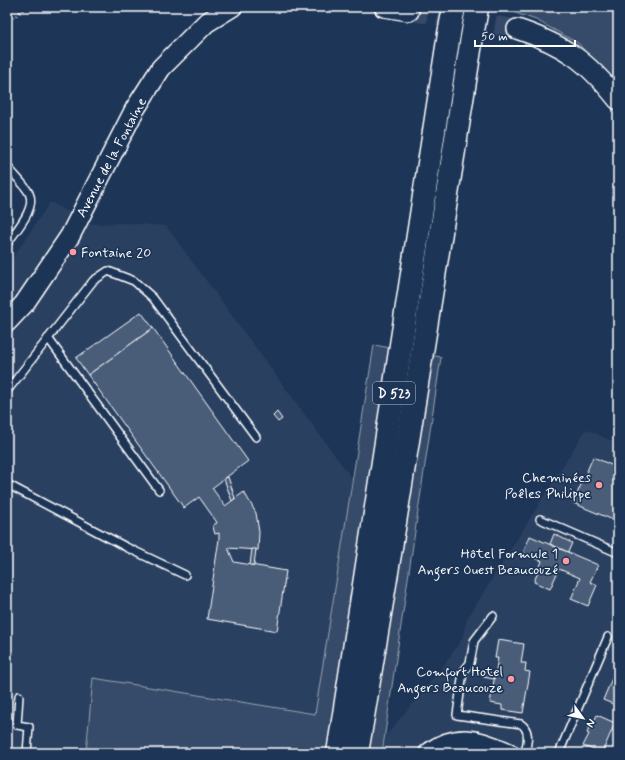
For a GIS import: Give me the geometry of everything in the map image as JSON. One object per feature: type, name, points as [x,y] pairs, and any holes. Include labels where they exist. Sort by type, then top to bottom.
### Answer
[{"type":"highway","name":"D 523","points":[[338,753],[372,540],[407,299],[454,7]]},
{"type":"highway","name":"D 523","points":[[357,753],[477,7]]},
{"type":"street","points":[[384,7],[409,11]]},
{"type":"street","name":"Avenue de la Fontaine","points":[[7,322],[24,304],[70,236],[135,109],[161,68],[221,9]]},
{"type":"street","points":[[517,29],[562,47],[584,63],[605,84],[618,100]]},
{"type":"street","points":[[429,753],[444,744],[462,740],[480,742],[509,753]]},
{"type":"lane","points":[[7,166],[29,194],[31,200],[29,210],[7,244]]},
{"type":"lane","points":[[7,391],[93,281],[108,272],[134,281],[153,298],[256,437]]},
{"type":"lane","points":[[48,338],[159,490]]},
{"type":"lane","points":[[7,484],[126,547],[185,575]]},
{"type":"lane","points":[[540,519],[618,553]]},
{"type":"lane","points":[[493,616],[474,641],[470,663],[463,672],[457,715],[521,724],[526,728],[528,734],[525,753]]},
{"type":"lane","points":[[559,753],[608,637]]},
{"type":"lane","points":[[19,696],[17,726],[29,727],[27,753]]},
{"type":"path","points":[[7,23],[26,7]]},
{"type":"shaded area","points":[[498,7],[618,7],[618,89],[578,43],[536,20]]},
{"type":"shaded area","points":[[50,202],[91,224],[124,223],[166,226],[353,480],[315,714],[94,679],[86,753],[7,753],[7,267]]},
{"type":"shaded area","points":[[374,345],[441,357],[382,753],[86,753],[93,678],[315,714]]},
{"type":"shaded area","points":[[586,429],[618,444],[618,753],[382,753],[385,737],[444,665],[462,639],[467,619]]},
{"type":"building","points":[[141,312],[153,328],[88,375],[76,358]]},
{"type":"building","points":[[153,328],[248,461],[212,488],[225,506],[244,492],[256,513],[259,532],[258,550],[228,548],[234,562],[286,571],[277,631],[207,619],[219,539],[219,533],[215,534],[213,525],[217,523],[199,497],[184,508],[88,375]]},
{"type":"building","points":[[277,412],[282,419],[278,422],[273,416]]},
{"type":"building","name":"Cheminées Poêles Philippe","points":[[593,457],[618,468],[618,522],[573,503]]},
{"type":"building","points":[[228,477],[235,498],[232,501],[224,479]]},
{"type":"building","points":[[554,534],[572,543],[568,552],[550,544]]},
{"type":"building","points":[[530,536],[598,565],[590,582],[597,585],[588,606],[571,599],[580,578],[559,569],[550,589],[534,582],[542,561],[523,553]]},
{"type":"building","points":[[252,549],[256,549],[254,565],[250,565]]},
{"type":"building","points":[[498,640],[524,644],[521,663],[526,663],[525,671],[530,672],[523,713],[502,710],[502,705],[490,703],[498,658],[495,658]]},
{"type":"building","points":[[618,664],[618,706],[603,700]]},
{"type":"building","points":[[484,671],[495,673],[494,679],[483,677]]},
{"type":"building","points":[[597,715],[615,723],[602,753],[583,746],[589,734],[587,733],[589,727],[591,728]]},
{"type":"tunnel","points":[[409,11],[517,29]]},
{"type":"place","name":"Fontaine 20","points":[[73,252]]},
{"type":"place","name":"Cheminées Poêles Philippe","points":[[599,485]]},
{"type":"place","name":"Hôtel Formule 1 Angers Ouest Beaucouzé","points":[[566,561]]},
{"type":"place","name":"Comfort Hotel Angers Beaucouze","points":[[511,679]]}]
